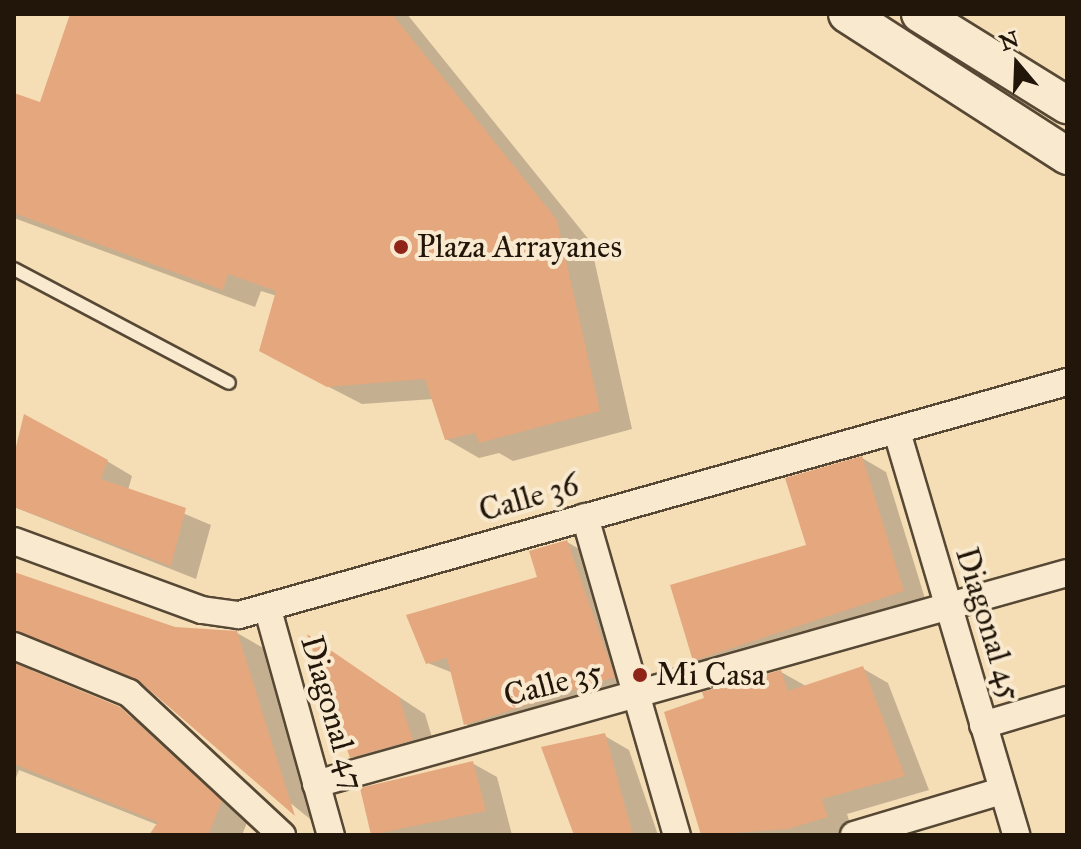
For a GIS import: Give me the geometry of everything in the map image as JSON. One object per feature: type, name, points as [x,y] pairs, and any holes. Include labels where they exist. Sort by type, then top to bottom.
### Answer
[{"type":"main road","points":[[847,14],[1067,156]]},
{"type":"main road","points":[[920,14],[1067,105]]},
{"type":"street","name":"Calle 36","points":[[14,541],[202,610],[268,610],[585,517],[1067,382]]},
{"type":"street","name":"Diagonal 45","points":[[897,432],[947,611],[1016,835]]},
{"type":"street","points":[[585,517],[640,696],[677,835]]},
{"type":"street","name":"Calle 35","points":[[316,784],[947,611],[1067,573]]},
{"type":"street","name":"Diagonal 47","points":[[268,610],[331,835]]},
{"type":"street","points":[[14,646],[129,693],[282,835]]},
{"type":"street","points":[[983,725],[1067,700]]},
{"type":"street","points":[[854,835],[1002,791]]},
{"type":"lane","points":[[14,269],[229,383]]},
{"type":"building","name":"Plaza Arrayanes","points":[[70,14],[392,14],[557,220],[600,411],[479,443],[475,433],[445,440],[425,379],[327,387],[259,351],[276,291],[228,274],[223,290],[14,213],[14,93],[40,102]]},
{"type":"building","points":[[24,414],[108,460],[101,479],[186,508],[171,566],[14,507],[14,455]]},
{"type":"building","points":[[862,456],[904,591],[693,661],[670,585],[806,545],[785,478]]},
{"type":"building","points":[[567,540],[615,677],[464,725],[447,658],[426,664],[406,615],[537,577],[529,551]]},
{"type":"building","points":[[14,572],[175,627],[237,631],[295,816],[139,681],[14,630]]},
{"type":"building","points":[[307,634],[399,697],[413,740],[350,758]]},
{"type":"building","points":[[14,663],[120,707],[222,801],[208,835],[149,835],[158,822],[14,764]]},
{"type":"building","points":[[863,666],[905,776],[822,799],[828,817],[788,829],[701,835],[664,712],[704,698],[702,692],[781,670],[788,691]]},
{"type":"building","points":[[605,733],[633,835],[574,835],[541,747]]},
{"type":"building","points":[[473,761],[486,811],[371,835],[360,788]]},
{"type":"place","name":"Plaza Arrayanes","points":[[401,247]]},
{"type":"place","name":"Mi Casa","points":[[640,675]]}]
